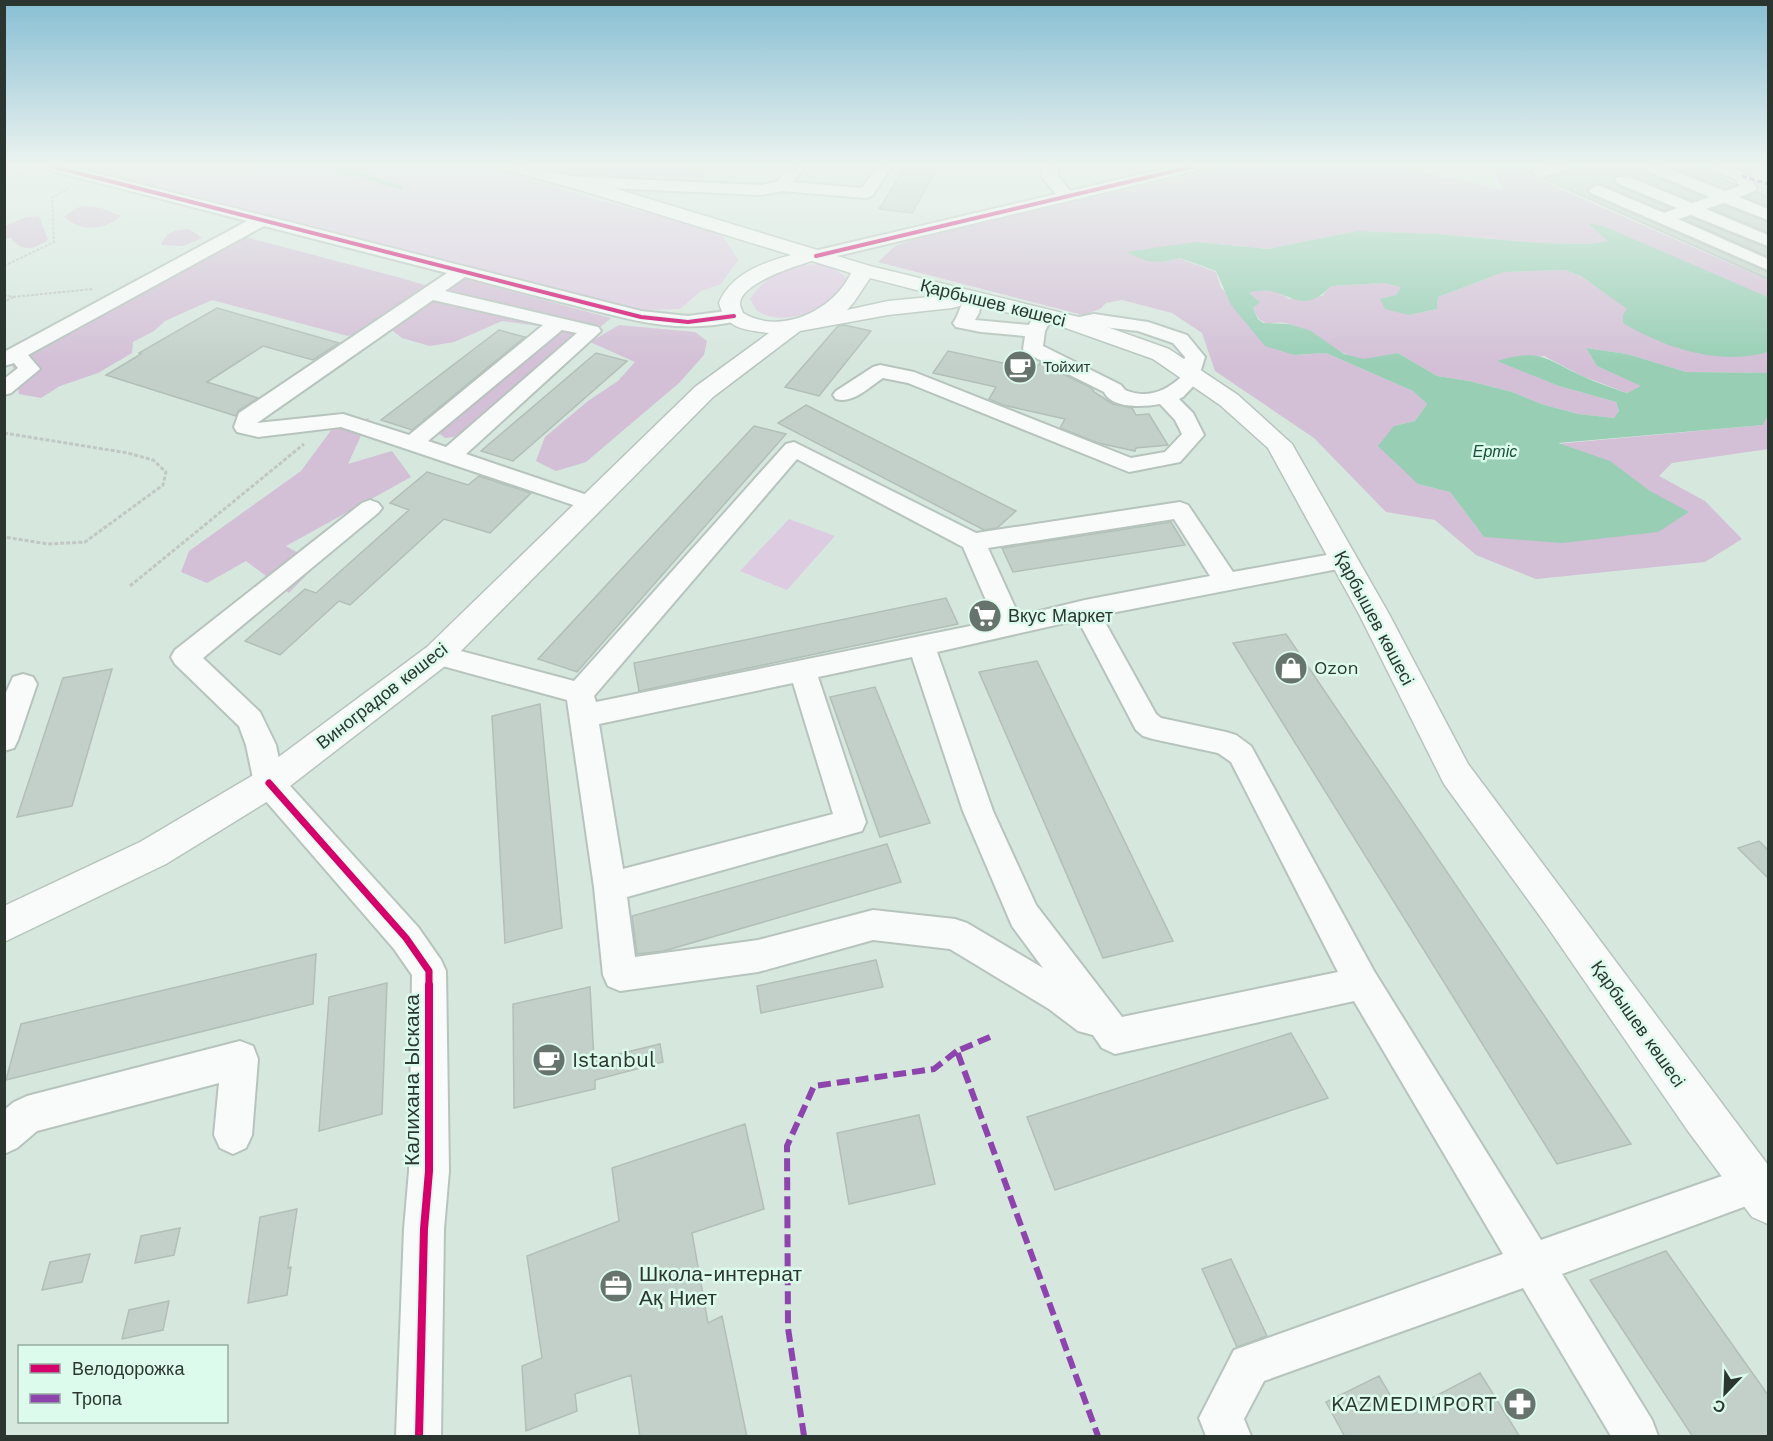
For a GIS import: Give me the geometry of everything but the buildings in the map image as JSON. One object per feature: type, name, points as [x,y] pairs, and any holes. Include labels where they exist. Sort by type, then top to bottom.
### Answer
[{"type":"main road","name":"Қарбышев көшесі","points":[[743,233],[819,249],[869,256],[973,299],[1039,323],[1076,323],[1161,354],[1190,376],[1229,400],[1279,444],[1374,615],[1456,774],[1555,907],[1703,1116],[1762,1192]]},
{"type":"main road","points":[[759,238],[765,257],[759,272]]},
{"type":"main road","points":[[704,392],[737,312],[743,284],[759,272],[819,249]]},
{"type":"main road","points":[[704,392],[799,325],[833,310],[848,298],[858,286],[869,256]]},
{"type":"main road","points":[[737,312],[766,326],[799,325],[888,308],[973,299]]},
{"type":"main road","name":"Виноградов көшесі","points":[[4,926],[153,853],[269,783],[438,655],[704,392]]},
{"type":"street","points":[[4,389],[30,369],[11,357],[237,233]]},
{"type":"street","points":[[314,233],[642,317],[694,324],[713,322],[737,312]]},
{"type":"street","points":[[869,256],[943,233]]},
{"type":"street","points":[[1696,233],[1768,265]]},
{"type":"street","points":[[1750,233],[1768,241]]},
{"type":"street","points":[[462,271],[428,292],[247,418],[245,427],[258,430],[343,420],[591,504]]},
{"type":"street","points":[[428,292],[591,331],[450,456]]},
{"type":"street","points":[[412,443],[558,323]]},
{"type":"street","points":[[1039,323],[1033,349],[1114,389],[1115,394],[1127,399],[1143,402],[1176,393],[1190,376]]},
{"type":"street","points":[[843,395],[880,371],[914,378],[1129,465],[1172,457],[1193,435],[1185,418],[1165,397]]},
{"type":"street","points":[[1227,583],[1180,510],[973,542],[794,449],[582,704],[610,887],[620,975],[758,956],[873,925],[955,934],[1061,997],[1115,1036],[1362,983]]},
{"type":"street","points":[[269,783],[261,745],[249,720],[185,657],[370,508]]},
{"type":"street","points":[[973,542],[1011,627]]},
{"type":"street","points":[[438,655],[582,704],[802,669],[1011,627],[1085,609],[1343,560]]},
{"type":"street","points":[[1085,609],[1146,722],[1163,730],[1226,743],[1241,754],[1362,983],[1636,1437]]},
{"type":"street","points":[[921,645],[978,811],[1024,915],[1115,1036]]},
{"type":"street","points":[[610,887],[851,822],[802,669]]},
{"type":"street","points":[[4,740],[23,684]]},
{"type":"street","name":"Калихана Ыскака","points":[[269,783],[406,938],[429,971],[429,1171],[424,1229],[419,1437]]},
{"type":"street","points":[[4,1135],[27,1115],[240,1059],[233,1134]]},
{"type":"street","points":[[1229,1437],[1221,1418],[1249,1365],[1477,1281],[1762,1192]]},
{"type":"path","points":[[4,266],[54,242],[54,233]]},
{"type":"path","points":[[4,295],[13,297],[104,288],[128,291]]},
{"type":"path","points":[[4,302],[13,297]]},
{"type":"path","points":[[130,586],[296,449],[343,420]]},
{"type":"path","points":[[4,433],[128,453],[153,460],[166,472],[163,485],[85,542],[48,544],[4,537]]},
{"type":"shaded area","points":[[5,233],[45,233],[48,240],[38,246],[24,248],[11,238],[5,239]]},
{"type":"shaded area","points":[[195,233],[202,238],[183,246],[161,245],[169,234]]},
{"type":"shaded area","points":[[336,233],[722,235],[738,260],[721,284],[701,291],[680,309],[639,310]]},
{"type":"shaded area","points":[[1346,233],[1268,249],[1196,242],[1163,262],[1179,258],[1216,272],[1221,288],[1294,355],[1326,353],[1413,391],[1427,404],[1415,421],[1394,426],[1418,484],[1450,492],[1484,537],[1688,512],[1556,444],[1763,425],[1768,415],[1768,449],[1672,463],[1659,476],[1705,501],[1742,539],[1705,562],[1536,579],[1476,555],[1435,520],[1386,512],[1314,438],[1215,371],[1202,333],[1172,313],[1122,300],[1106,303],[1100,309],[1083,315],[878,262],[895,246],[930,234]]},
{"type":"shaded area","points":[[1417,233],[1599,233],[1609,241],[1589,244],[1538,243]]},
{"type":"shaded area","points":[[1611,233],[1661,233],[1768,280],[1768,297]]},
{"type":"shaded area","points":[[1664,233],[1768,233],[1768,279]]},
{"type":"shaded area","points":[[245,237],[440,290],[465,279],[611,318],[470,435],[445,438],[431,427],[539,344],[539,326],[502,321],[454,342],[430,346],[402,338],[388,327],[348,336],[212,300],[165,321],[154,331],[133,342],[132,353],[98,373],[60,386],[41,398],[19,394],[16,373],[11,363]]},
{"type":"shaded area","points":[[818,264],[834,269],[851,281],[840,296],[832,302],[812,312],[788,317],[767,316],[756,309],[750,299],[772,277],[797,266]]},
{"type":"shaded area","points":[[1565,270],[1581,276],[1628,309],[1768,352],[1768,373],[1686,372],[1627,354],[1586,348],[1597,366],[1642,386],[1627,393],[1582,376],[1544,356],[1498,361],[1559,386],[1616,402],[1619,412],[1614,418],[1578,414],[1541,404],[1512,392],[1437,376],[1398,353],[1361,359],[1342,353],[1290,324],[1268,323],[1261,320],[1253,308],[1259,302],[1249,293],[1259,290],[1276,291],[1289,299],[1322,296],[1331,286],[1384,283],[1402,287],[1396,295],[1409,315],[1437,309],[1438,297],[1504,272]]},
{"type":"shaded area","points":[[619,325],[695,332],[707,341],[704,355],[679,383],[586,462],[556,471],[536,461],[545,437],[588,401],[618,381],[635,362],[590,342]]},
{"type":"shaded area","points":[[369,418],[348,464],[392,451],[411,477],[286,546],[317,564],[289,593],[246,561],[207,583],[181,572],[189,551],[301,471],[332,429]]},
{"type":"shaded area","points":[[789,519],[835,536],[787,590],[740,571]]},
{"type":"water","name":"Ертіс","points":[[1346,233],[1437,234],[1538,243],[1589,244],[1608,241],[1599,233],[1620,233],[1768,297],[1768,352],[1749,356],[1712,356],[1656,340],[1623,323],[1623,315],[1627,309],[1581,276],[1565,270],[1504,272],[1438,297],[1437,309],[1409,315],[1385,309],[1380,299],[1396,295],[1401,287],[1384,283],[1331,286],[1319,296],[1300,301],[1272,291],[1261,290],[1249,293],[1260,302],[1253,308],[1258,319],[1263,323],[1289,324],[1311,331],[1344,354],[1364,359],[1398,353],[1437,376],[1512,392],[1541,404],[1578,414],[1614,418],[1619,411],[1616,402],[1559,386],[1497,361],[1524,355],[1542,357],[1593,381],[1627,393],[1641,386],[1597,366],[1586,348],[1627,354],[1686,372],[1768,373],[1768,415],[1763,425],[1558,443],[1610,461],[1650,491],[1689,512],[1658,532],[1562,543],[1484,537],[1450,492],[1418,484],[1378,446],[1394,426],[1415,421],[1427,404],[1413,391],[1326,353],[1294,355],[1265,346],[1231,305],[1216,271],[1180,258],[1163,262],[1147,261],[1126,252],[1196,242],[1268,249]]},
{"type":"marked path","points":[[990,1037],[957,1051],[1098,1436]]},
{"type":"marked path","points":[[804,1436],[788,1328],[787,1146],[814,1086],[934,1069],[957,1051]]},
{"type":"cycle path","points":[[314,233],[641,317],[688,322],[710,321],[734,316]]},
{"type":"cycle path","points":[[816,256],[912,233]]},
{"type":"cycle path","points":[[269,783],[406,938],[429,971],[429,1171],[424,1229],[419,1436]]},
{"type":"place","name":"Тойхит","points":[[1020,367]]},
{"type":"place","name":"Вкус Маркет","points":[[985,616]]},
{"type":"place","name":"Ozon","points":[[1291,668]]},
{"type":"place","name":"Istanbul","points":[[549,1060]]},
{"type":"place","name":"Школа-интернат Ақ Ниет","points":[[616,1286]]},
{"type":"place","name":"KAZMEDIMPORT","points":[[1520,1404]]}]
